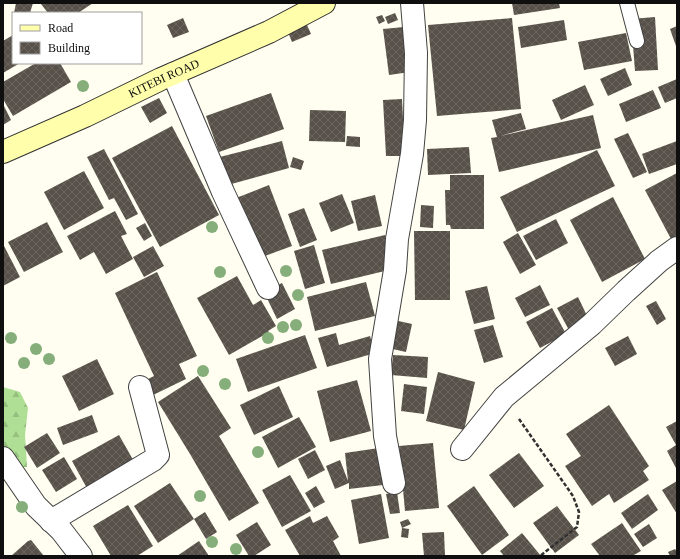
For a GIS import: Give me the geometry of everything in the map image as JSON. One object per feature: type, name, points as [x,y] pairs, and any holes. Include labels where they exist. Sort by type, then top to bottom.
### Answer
[{"type":"main road","name":"KITEBI ROAD","points":[[3,152],[269,32],[324,3]]},
{"type":"street","points":[[394,483],[385,436],[380,359],[395,270],[397,239],[412,154],[415,120],[416,53],[412,3]]},
{"type":"street","points":[[173,74],[223,192],[268,288]]},
{"type":"street","points":[[462,449],[504,397],[592,324],[659,261],[677,248]]},
{"type":"street","points":[[51,521],[153,460],[158,455],[140,388]]},
{"type":"street","points":[[3,458],[36,506],[61,530],[80,556]]},
{"type":"lane","points":[[627,3],[637,41]]},
{"type":"path","points":[[504,397],[573,496],[579,512],[577,527],[540,556]]},
{"type":"green space","points":[[3,387],[20,392],[28,408],[25,435],[27,467],[16,468],[3,448]]},
{"type":"building","points":[[16,3],[33,3],[30,12],[14,12]]},
{"type":"building","points":[[93,3],[80,12],[47,12],[41,4]]},
{"type":"building","points":[[512,3],[559,3],[560,8],[514,15]]},
{"type":"building","points":[[395,13],[398,20],[388,24],[385,17]]},
{"type":"building","points":[[382,15],[385,21],[379,24],[376,17]]},
{"type":"building","points":[[655,17],[658,70],[635,71],[631,19]]},
{"type":"building","points":[[183,18],[189,32],[173,38],[167,25]]},
{"type":"building","points":[[512,18],[521,109],[437,116],[428,25]]},
{"type":"building","points":[[564,20],[567,40],[521,48],[518,27]]},
{"type":"building","points":[[307,25],[311,34],[292,42],[288,32]]},
{"type":"building","points":[[677,26],[677,49],[670,29]]},
{"type":"building","points":[[404,27],[410,72],[389,75],[383,29]]},
{"type":"building","points":[[626,33],[632,61],[584,70],[578,42]]},
{"type":"building","points":[[12,36],[12,64],[18,64],[3,73],[3,41]]},
{"type":"building","points":[[34,64],[61,64],[71,82],[13,116],[3,99],[3,82]]},
{"type":"building","points":[[625,68],[632,85],[608,96],[600,79]]},
{"type":"building","points":[[677,79],[677,98],[665,103],[658,87]]},
{"type":"building","points":[[585,85],[594,105],[561,120],[552,100]]},
{"type":"building","points":[[653,90],[661,108],[626,122],[619,104]]},
{"type":"building","points":[[271,93],[284,129],[219,152],[206,116]]},
{"type":"building","points":[[159,98],[167,113],[150,123],[141,107]]},
{"type":"building","points":[[402,99],[405,156],[386,156],[383,100]]},
{"type":"building","points":[[3,104],[11,120],[3,125]]},
{"type":"building","points":[[310,110],[346,111],[345,142],[309,141]]},
{"type":"building","points":[[521,113],[526,129],[500,136],[593,115],[601,148],[499,172],[491,138],[497,137],[492,120]]},
{"type":"building","points":[[172,126],[219,215],[160,247],[112,158]]},
{"type":"building","points":[[628,133],[647,172],[633,178],[614,139]]},
{"type":"building","points":[[347,136],[360,137],[360,147],[346,146]]},
{"type":"building","points":[[282,141],[289,168],[224,186],[216,158]]},
{"type":"building","points":[[677,141],[677,164],[649,174],[642,154]]},
{"type":"building","points":[[469,147],[471,173],[428,175],[427,149]]},
{"type":"building","points":[[104,149],[138,214],[126,220],[114,198],[109,200],[87,157]]},
{"type":"building","points":[[597,150],[615,186],[517,232],[500,197]]},
{"type":"building","points":[[293,157],[304,161],[301,170],[290,167]]},
{"type":"building","points":[[84,171],[104,208],[64,230],[44,192]]},
{"type":"building","points":[[677,173],[677,236],[671,239],[645,190]]},
{"type":"building","points":[[450,175],[484,175],[484,229],[451,229],[450,225],[446,225],[445,190],[450,190]]},
{"type":"building","points":[[269,185],[292,246],[254,260],[231,200]]},
{"type":"building","points":[[342,194],[354,223],[331,232],[319,203]]},
{"type":"building","points":[[375,195],[382,226],[358,231],[351,201]]},
{"type":"building","points":[[613,197],[645,259],[602,282],[570,220]]},
{"type":"building","points":[[421,205],[434,206],[433,228],[420,227]]},
{"type":"building","points":[[304,208],[317,240],[300,247],[288,214]]},
{"type":"building","points":[[115,211],[127,234],[121,236],[133,259],[106,274],[94,252],[80,260],[67,236]]},
{"type":"building","points":[[556,219],[568,243],[536,260],[523,236]]},
{"type":"building","points":[[47,222],[63,252],[24,272],[8,242]]},
{"type":"building","points":[[145,223],[152,236],[144,241],[136,228]]},
{"type":"building","points":[[414,231],[450,231],[450,300],[415,300]]},
{"type":"building","points":[[518,233],[536,265],[520,274],[503,242]]},
{"type":"building","points":[[385,235],[393,269],[331,284],[322,250]]},
{"type":"building","points":[[3,244],[20,277],[3,286]]},
{"type":"building","points":[[314,245],[325,283],[305,289],[294,251]]},
{"type":"building","points":[[153,246],[164,266],[144,277],[133,257]]},
{"type":"building","points":[[157,272],[197,356],[179,364],[186,379],[151,396],[144,381],[154,376],[115,293]]},
{"type":"building","points":[[237,276],[253,305],[261,300],[276,326],[268,331],[269,332],[229,355],[197,298]]},
{"type":"building","points":[[366,282],[375,316],[315,331],[307,297]]},
{"type":"building","points":[[282,283],[295,309],[277,319],[264,292]]},
{"type":"building","points":[[540,285],[550,305],[525,317],[515,298]]},
{"type":"building","points":[[487,286],[495,319],[474,324],[465,291]]},
{"type":"building","points":[[578,297],[590,322],[570,332],[557,308]]},
{"type":"building","points":[[656,301],[666,319],[657,325],[646,306]]},
{"type":"building","points":[[552,308],[566,334],[540,348],[526,322]]},
{"type":"building","points":[[394,320],[412,324],[406,352],[388,348]]},
{"type":"building","points":[[493,325],[503,357],[484,363],[474,330]]},
{"type":"building","points":[[336,333],[339,345],[370,336],[375,353],[327,367],[318,338]]},
{"type":"building","points":[[305,335],[317,368],[248,392],[236,359]]},
{"type":"building","points":[[628,336],[637,354],[615,366],[605,348]]},
{"type":"building","points":[[393,355],[428,357],[427,378],[391,375]]},
{"type":"building","points":[[97,359],[114,394],[79,411],[62,376]]},
{"type":"building","points":[[438,372],[475,382],[464,430],[426,421]]},
{"type":"building","points":[[198,376],[231,428],[219,436],[259,503],[229,521],[158,402]]},
{"type":"building","points":[[357,380],[371,431],[330,442],[317,391]]},
{"type":"building","points":[[404,384],[427,387],[424,414],[401,411]]},
{"type":"building","points":[[279,386],[293,417],[254,435],[240,405]]},
{"type":"building","points":[[609,405],[649,466],[643,471],[649,480],[614,503],[609,494],[592,506],[565,466],[581,456],[566,434]]},
{"type":"building","points":[[92,415],[98,432],[63,445],[57,428]]},
{"type":"building","points":[[299,417],[316,447],[278,468],[262,437]]},
{"type":"building","points":[[677,421],[677,470],[667,451],[676,445],[666,427]]},
{"type":"building","points":[[47,433],[60,453],[37,468],[24,447]]},
{"type":"building","points":[[119,435],[136,465],[89,492],[72,461]]},
{"type":"building","points":[[433,443],[439,508],[405,511],[399,446]]},
{"type":"building","points":[[379,448],[383,485],[349,489],[349,483],[335,489],[326,466],[340,460],[348,481],[345,453]]},
{"type":"building","points":[[315,450],[325,470],[308,479],[298,459]]},
{"type":"building","points":[[519,453],[544,486],[514,508],[489,475]]},
{"type":"building","points":[[64,457],[77,479],[56,492],[42,470]]},
{"type":"building","points":[[290,475],[311,511],[282,527],[262,490]]},
{"type":"building","points":[[677,481],[677,514],[662,490]]},
{"type":"building","points":[[170,483],[194,519],[158,543],[134,506]]},
{"type":"building","points":[[316,486],[325,502],[314,508],[305,493]]},
{"type":"building","points":[[474,486],[509,535],[482,555],[447,506]]},
{"type":"building","points":[[397,492],[400,513],[390,514],[386,494]]},
{"type":"building","points":[[381,494],[389,538],[359,544],[351,500]]},
{"type":"building","points":[[648,494],[658,510],[632,529],[621,513]]},
{"type":"building","points":[[128,505],[153,546],[137,556],[111,556],[93,526]]},
{"type":"building","points":[[557,506],[579,535],[555,553],[533,523]]},
{"type":"building","points":[[205,512],[217,532],[206,539],[194,519]]},
{"type":"building","points":[[310,516],[313,523],[327,516],[339,537],[333,541],[341,556],[300,556],[285,530]]},
{"type":"building","points":[[408,519],[411,524],[402,528],[400,522]]},
{"type":"building","points":[[257,522],[271,545],[254,556],[249,556],[236,535]]},
{"type":"building","points":[[622,523],[641,551],[632,556],[600,556],[591,544]]},
{"type":"building","points":[[649,524],[657,538],[643,547],[634,534]]},
{"type":"building","points":[[402,528],[409,529],[408,538],[401,537]]},
{"type":"building","points":[[444,532],[445,556],[424,556],[422,533]]},
{"type":"building","points":[[522,533],[541,556],[504,556],[500,551]]},
{"type":"building","points":[[31,540],[44,556],[11,556],[28,541]]},
{"type":"building","points":[[199,541],[209,556],[177,556]]},
{"type":"building","points":[[675,549],[677,556],[670,556],[668,552]]}]
